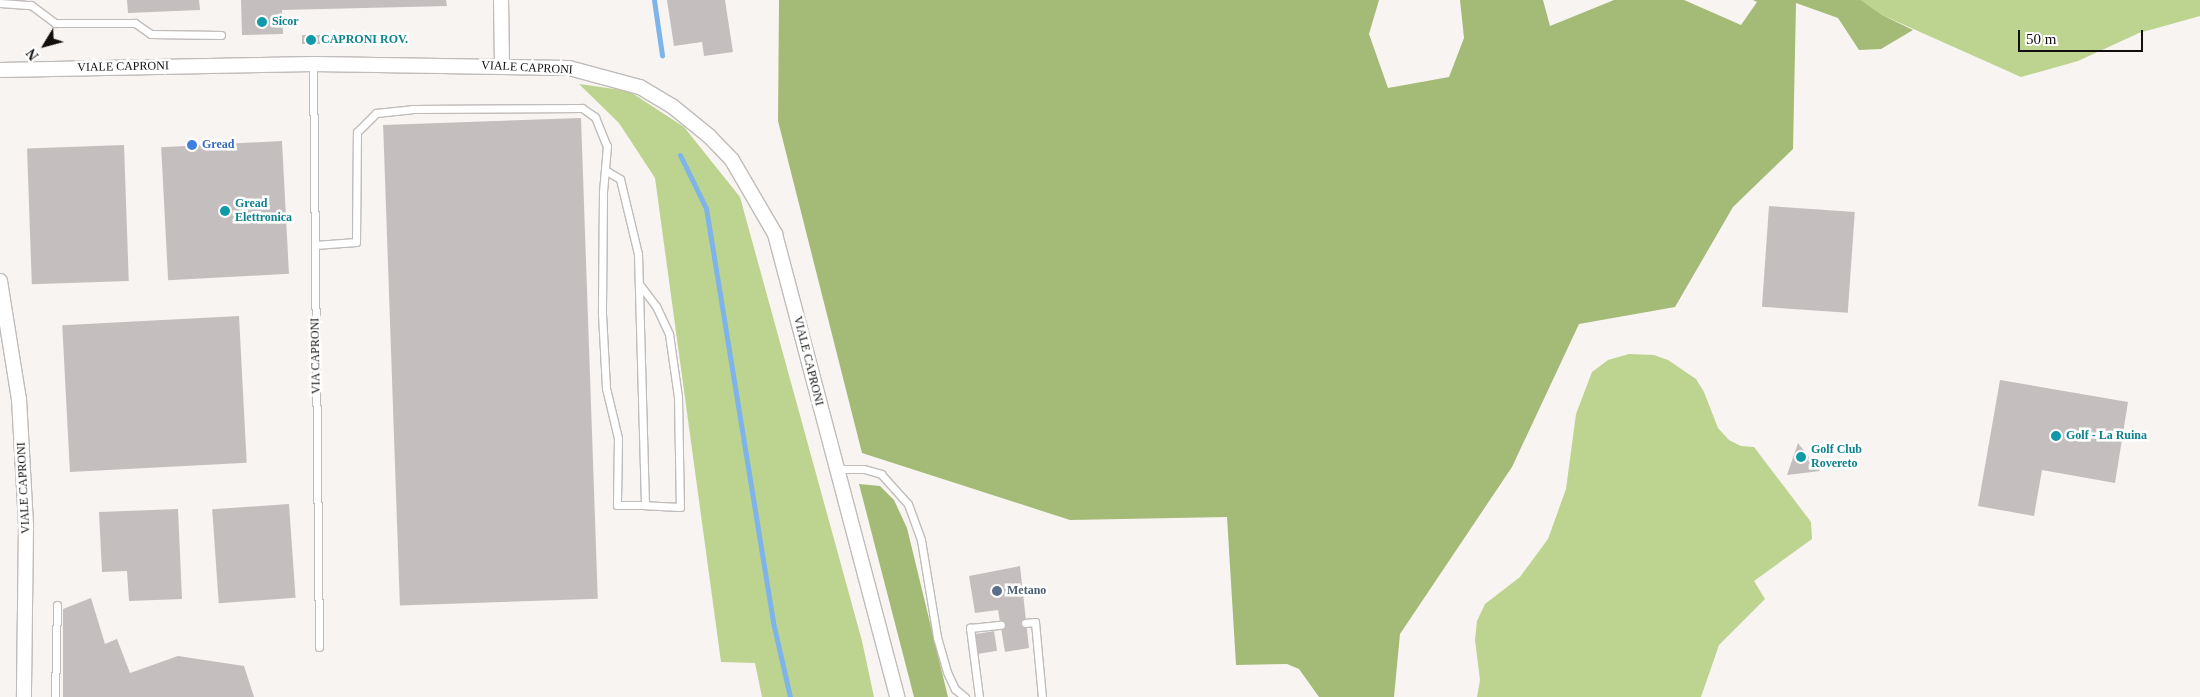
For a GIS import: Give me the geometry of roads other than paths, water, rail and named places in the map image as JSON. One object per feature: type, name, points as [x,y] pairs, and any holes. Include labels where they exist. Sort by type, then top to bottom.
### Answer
[{"type":"street","points":[[502,0],[502,66]]},
{"type":"street","name":"VIALE CAPRONI","points":[[0,70],[313,64],[569,68],[640,87],[672,106],[709,136],[732,160],[774,234],[818,403],[839,469],[897,697]]},
{"type":"street","name":"VIALE CAPRONI","points":[[0,281],[19,400],[22,438],[26,526],[24,697]]},
{"type":"lane","points":[[0,3],[31,5],[55,23],[135,23],[151,34],[221,35]]},
{"type":"lane","name":"VIA CAPRONI","points":[[313,64],[319,647]]},
{"type":"lane","points":[[315,245],[356,242],[357,132],[376,113],[412,110],[582,108],[595,117],[607,146],[602,314],[606,388],[618,438],[617,505],[680,507],[678,407],[669,334],[656,306],[639,284]]},
{"type":"lane","points":[[605,170],[620,178],[638,254],[645,505]]},
{"type":"lane","points":[[839,469],[864,469],[881,474],[908,504],[921,540],[937,637],[947,672],[955,689],[965,697]]},
{"type":"lane","points":[[54,697],[57,605]]},
{"type":"lane","points":[[1025,623],[1035,622],[1042,697]]},
{"type":"lane","points":[[979,697],[970,628],[1001,625]]},
{"type":"waterway","points":[[654,0],[662,55]]},
{"type":"waterway","points":[[680,155],[706,208],[773,622],[790,697]]},
{"type":"place","name":"Sicor","points":[[262,22]]},
{"type":"place","name":"CAPRONI ROV.","points":[[311,40]]},
{"type":"place","name":"Gread","points":[[192,145]]},
{"type":"place","name":"Gread Elettronica","points":[[225,211]]},
{"type":"place","name":"Golf - La Ruina","points":[[2056,436]]},
{"type":"place","name":"Golf Club Rovereto","points":[[1801,457]]},
{"type":"place","name":"Metano","points":[[997,591]]}]
